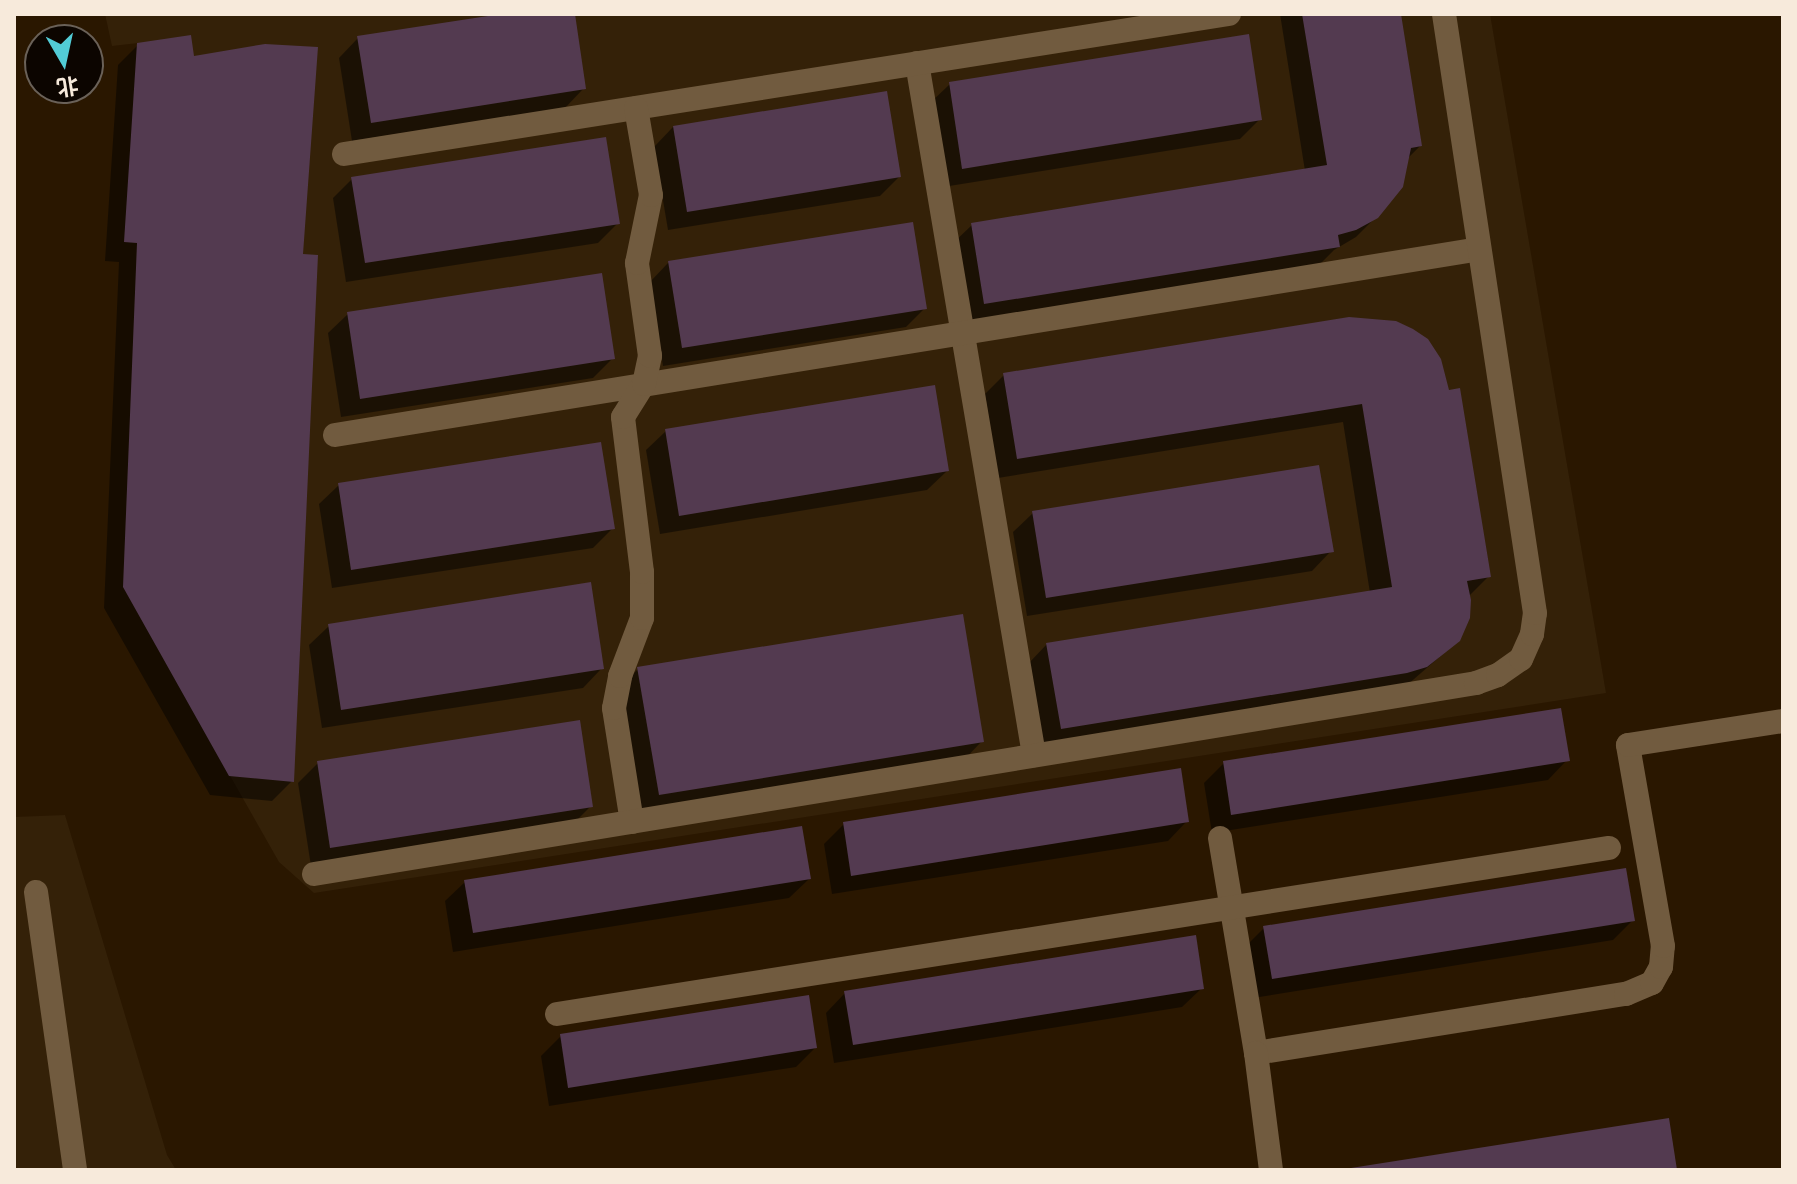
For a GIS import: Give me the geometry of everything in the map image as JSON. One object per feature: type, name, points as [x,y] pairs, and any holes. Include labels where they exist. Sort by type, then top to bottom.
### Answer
[{"type":"street","points":[[344,154],[1229,14]]},
{"type":"street","points":[[314,874],[1476,683],[1498,675],[1521,659],[1532,634],[1535,613],[1444,14]]},
{"type":"street","points":[[917,63],[1034,755]]},
{"type":"street","points":[[632,822],[614,708],[620,676],[642,618],[642,572],[623,417],[644,384],[650,356],[637,263],[651,195],[636,108]]},
{"type":"street","points":[[335,435],[1479,249]]},
{"type":"street","points":[[1256,1053],[1626,994],[1652,983],[1661,967],[1663,946],[1628,745],[1783,721]]},
{"type":"street","points":[[1220,838],[1256,1053],[1271,1170]]},
{"type":"street","points":[[557,1014],[1609,848]]},
{"type":"street","points":[[36,892],[75,1170]]},
{"type":"shaded area","points":[[105,14],[1490,14],[1606,693],[314,893],[279,862],[123,587],[137,243],[124,242],[138,43],[112,46]]},
{"type":"shaded area","points":[[65,815],[167,1155],[176,1170],[14,1170],[14,817]]},
{"type":"building","points":[[501,14],[575,14],[586,89],[371,123],[357,36]]},
{"type":"building","points":[[1302,14],[1401,14],[1422,146],[1411,148],[1403,187],[1378,218],[1356,230],[1338,235],[1340,247],[984,304],[971,223],[1327,165]]},
{"type":"building","points":[[1249,34],[1262,120],[962,169],[949,82]]},
{"type":"building","points":[[191,35],[194,56],[265,44],[318,47],[303,254],[318,255],[294,782],[229,776],[123,587],[137,243],[124,242],[137,43]]},
{"type":"building","points":[[887,91],[901,177],[687,212],[673,126]]},
{"type":"building","points":[[606,137],[620,224],[365,263],[351,177]]},
{"type":"building","points":[[913,222],[927,309],[682,348],[668,261]]},
{"type":"building","points":[[602,273],[615,359],[360,399],[347,312]]},
{"type":"building","points":[[1349,317],[1396,321],[1413,329],[1428,339],[1441,359],[1449,390],[1460,388],[1491,577],[1467,581],[1471,600],[1470,618],[1460,641],[1427,667],[1407,673],[1061,729],[1046,643],[1392,587],[1362,404],[1017,459],[1003,373]]},
{"type":"building","points":[[935,385],[949,471],[679,516],[665,429]]},
{"type":"building","points":[[601,442],[615,529],[351,570],[338,483]]},
{"type":"building","points":[[1319,465],[1334,552],[1046,598],[1032,511]]},
{"type":"building","points":[[591,582],[604,669],[341,710],[328,624]]},
{"type":"building","points":[[963,614],[984,742],[659,795],[637,667]]},
{"type":"building","points":[[1561,708],[1570,761],[1231,815],[1223,761]]},
{"type":"building","points":[[580,720],[593,807],[330,848],[317,761]]},
{"type":"building","points":[[1181,768],[1189,822],[851,876],[843,822]]},
{"type":"building","points":[[802,826],[811,879],[473,933],[464,880]]},
{"type":"building","points":[[1626,868],[1635,921],[1272,979],[1263,926]]},
{"type":"building","points":[[1196,935],[1204,989],[853,1045],[844,991]]},
{"type":"building","points":[[809,995],[817,1048],[568,1088],[560,1034]]},
{"type":"building","points":[[1669,1118],[1677,1170],[1351,1170],[1351,1168]]}]
